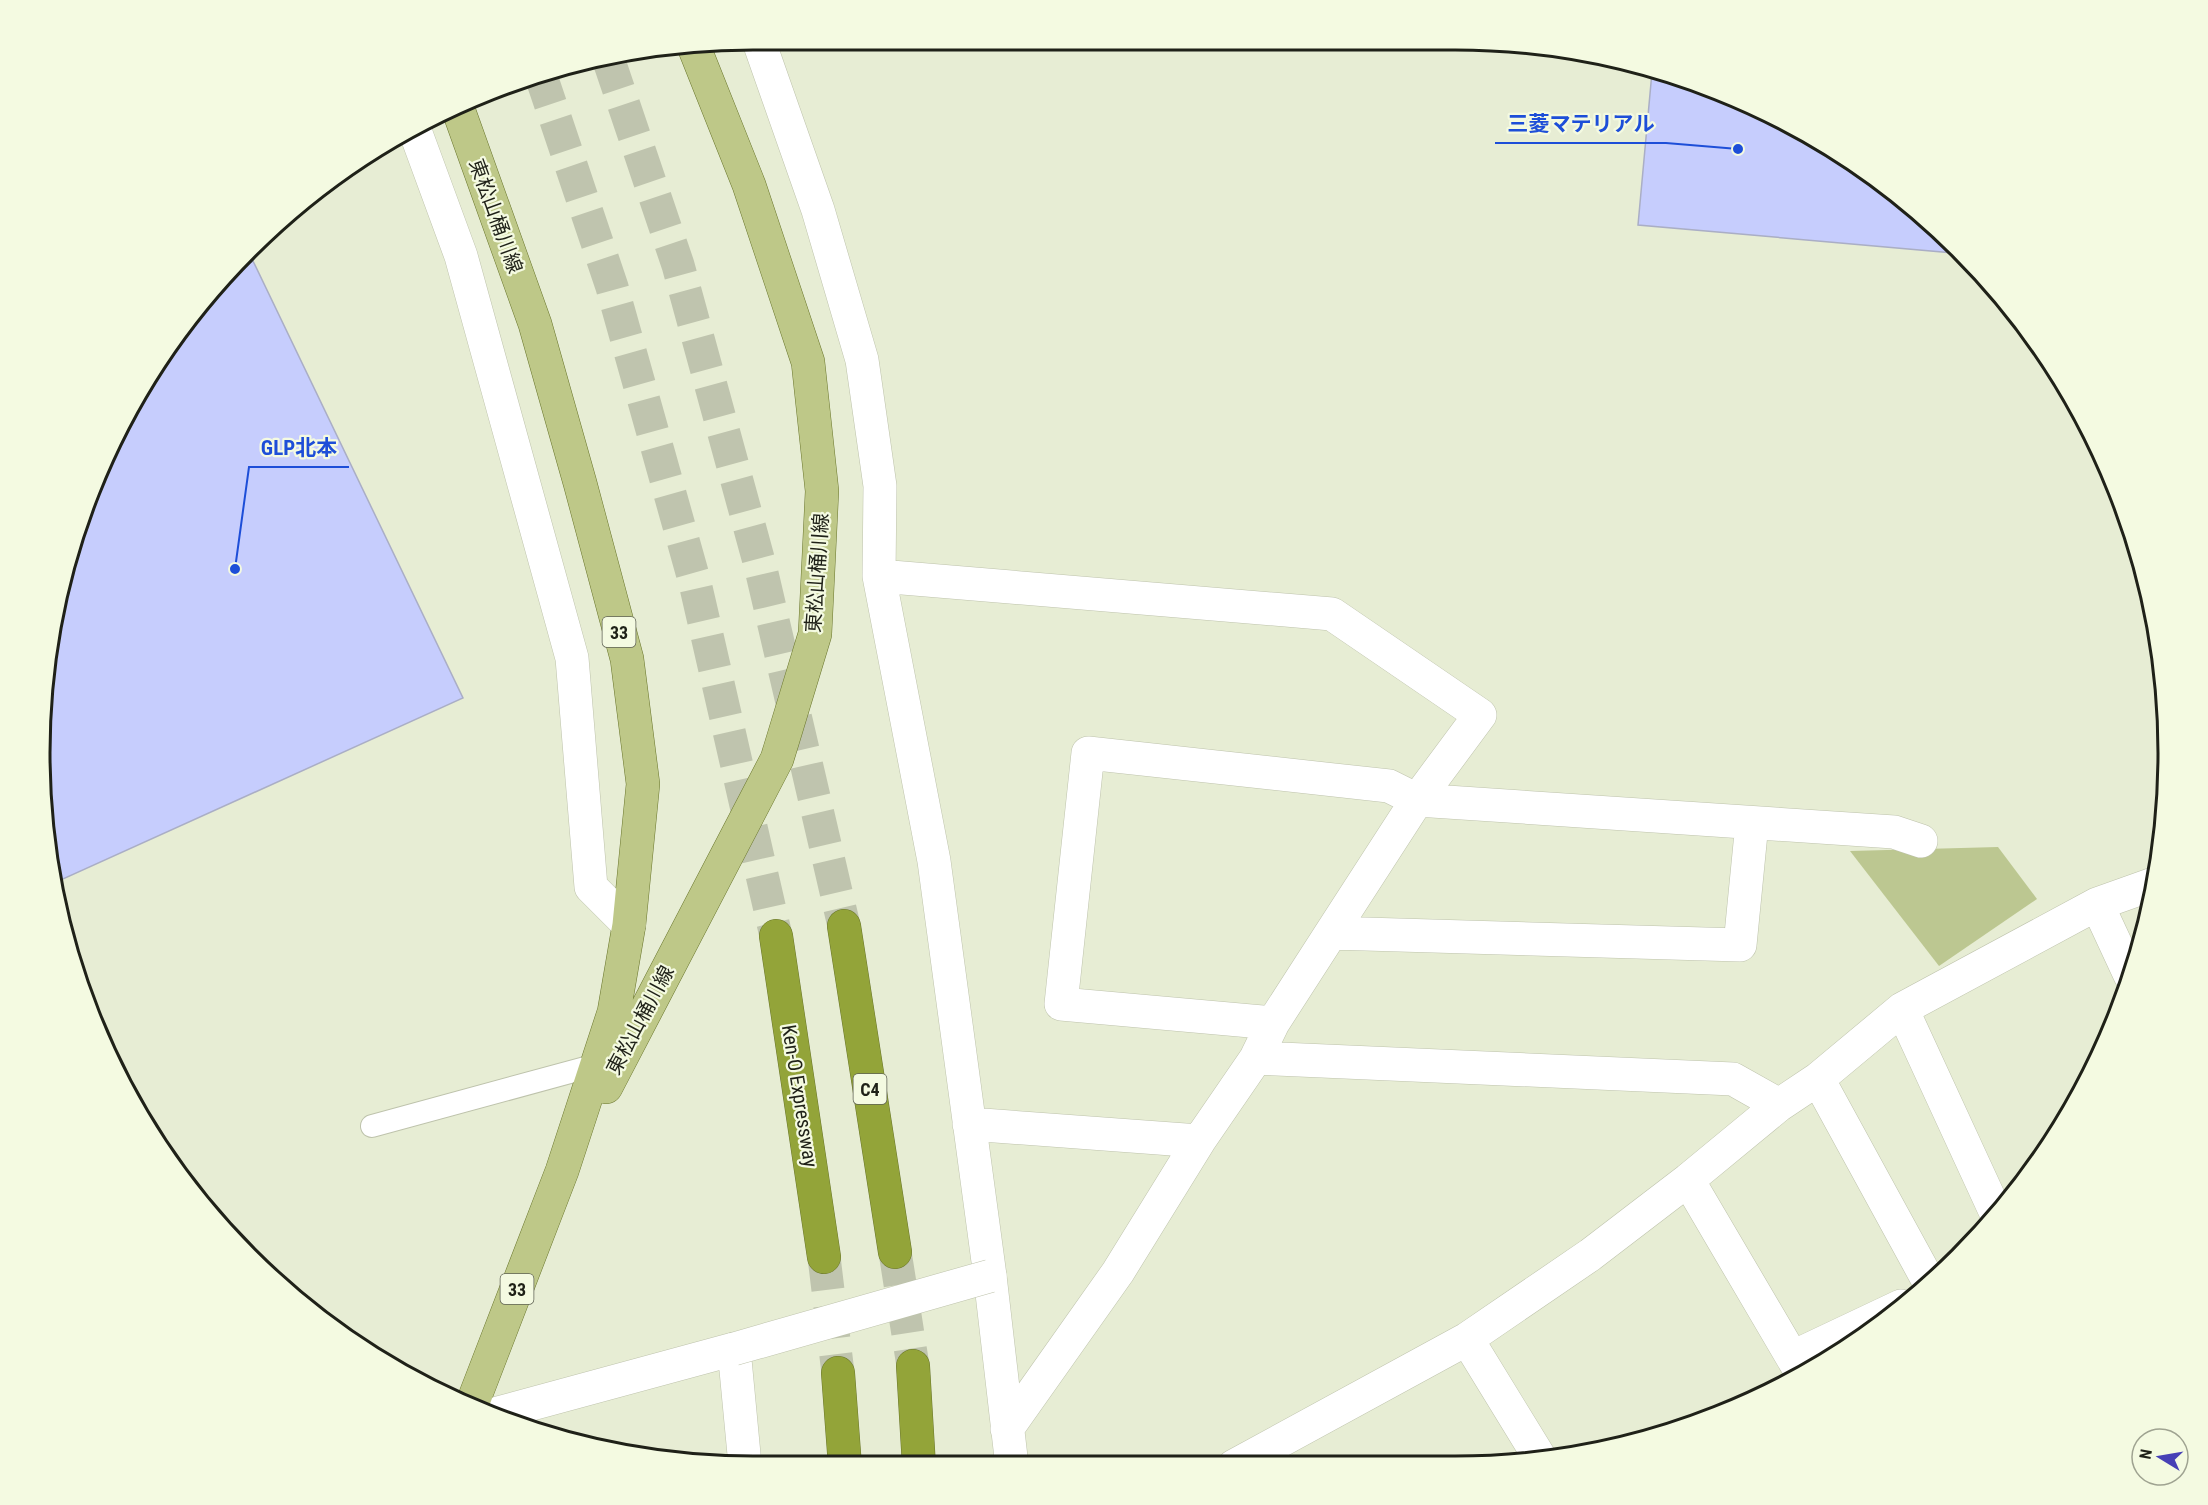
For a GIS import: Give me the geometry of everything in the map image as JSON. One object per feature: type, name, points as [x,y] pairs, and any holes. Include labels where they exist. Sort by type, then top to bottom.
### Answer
[{"type":"highway","name":"C4","points":[[844,926],[896,1252]]},
{"type":"highway","name":"Ken-O Expressway","points":[[776,936],[824,1257]]},
{"type":"highway","points":[[913,1366],[918,1456]]},
{"type":"highway","points":[[838,1373],[844,1456]]},
{"type":"main road","name":"東松山桶川線","points":[[562,1171],[777,759],[815,633],[822,491],[808,362],[749,184],[696,52]]},
{"type":"main road","name":"東松山桶川線","points":[[460,114],[535,324],[627,659],[643,784],[629,926],[614,1012],[562,1171],[474,1398]]},
{"type":"street","points":[[762,50],[818,210],[862,360],[880,486],[879,576],[934,861],[990,1276],[1010,1456]]},
{"type":"street","points":[[417,136],[461,256],[572,658],[591,887],[629,926]]},
{"type":"street","points":[[879,576],[1332,614],[1480,715],[1418,800],[1331,933],[1273,1023],[1256,1058],[1199,1141],[1118,1272],[1007,1429]]},
{"type":"street","points":[[1273,1023],[1061,1004],[1088,753],[1389,786],[1418,800],[1894,832],[1921,841]]},
{"type":"street","points":[[1331,933],[1740,945],[1752,823]]},
{"type":"street","points":[[1252,1456],[1467,1339],[1590,1255],[1688,1180],[1779,1105],[1818,1079],[1902,1008],[2097,904],[2145,887]]},
{"type":"street","points":[[2097,904],[2125,965]]},
{"type":"street","points":[[1902,1008],[1993,1205]]},
{"type":"street","points":[[1256,1058],[1733,1079],[1779,1105]]},
{"type":"street","points":[[1818,1079],[1925,1275]]},
{"type":"street","points":[[969,1124],[1199,1141]]},
{"type":"street","points":[[1688,1180],[1798,1365],[1834,1344]]},
{"type":"street","points":[[507,1411],[990,1276]]},
{"type":"street","points":[[1467,1339],[1535,1450]]},
{"type":"street","points":[[734,1349],[744,1456]]},
{"type":"lane","points":[[372,1126],[596,1065]]},
{"type":"green space","points":[[1998,847],[2037,899],[1939,966],[1850,851]]},
{"type":"building","points":[[1651,78],[1725,103],[1807,144],[1846,168],[1883,195],[1950,253],[1638,225]]},
{"type":"building","points":[[253,261],[463,698],[61,880],[51,798],[51,707],[63,615],[73,571],[103,483],[144,401],[168,362],[195,325],[246,264]]},
{"type":"tunnel","points":[[610,64],[678,265],[761,569],[844,926]]},
{"type":"tunnel","points":[[543,82],[612,287],[695,583],[776,936]]},
{"type":"tunnel","points":[[895,1252],[913,1366]]},
{"type":"tunnel","points":[[824,1257],[838,1373]]},
{"type":"place","name":"三菱マテリアル","points":[[1738,149]]},
{"type":"place","name":"GLP北本","points":[[235,569]]}]
